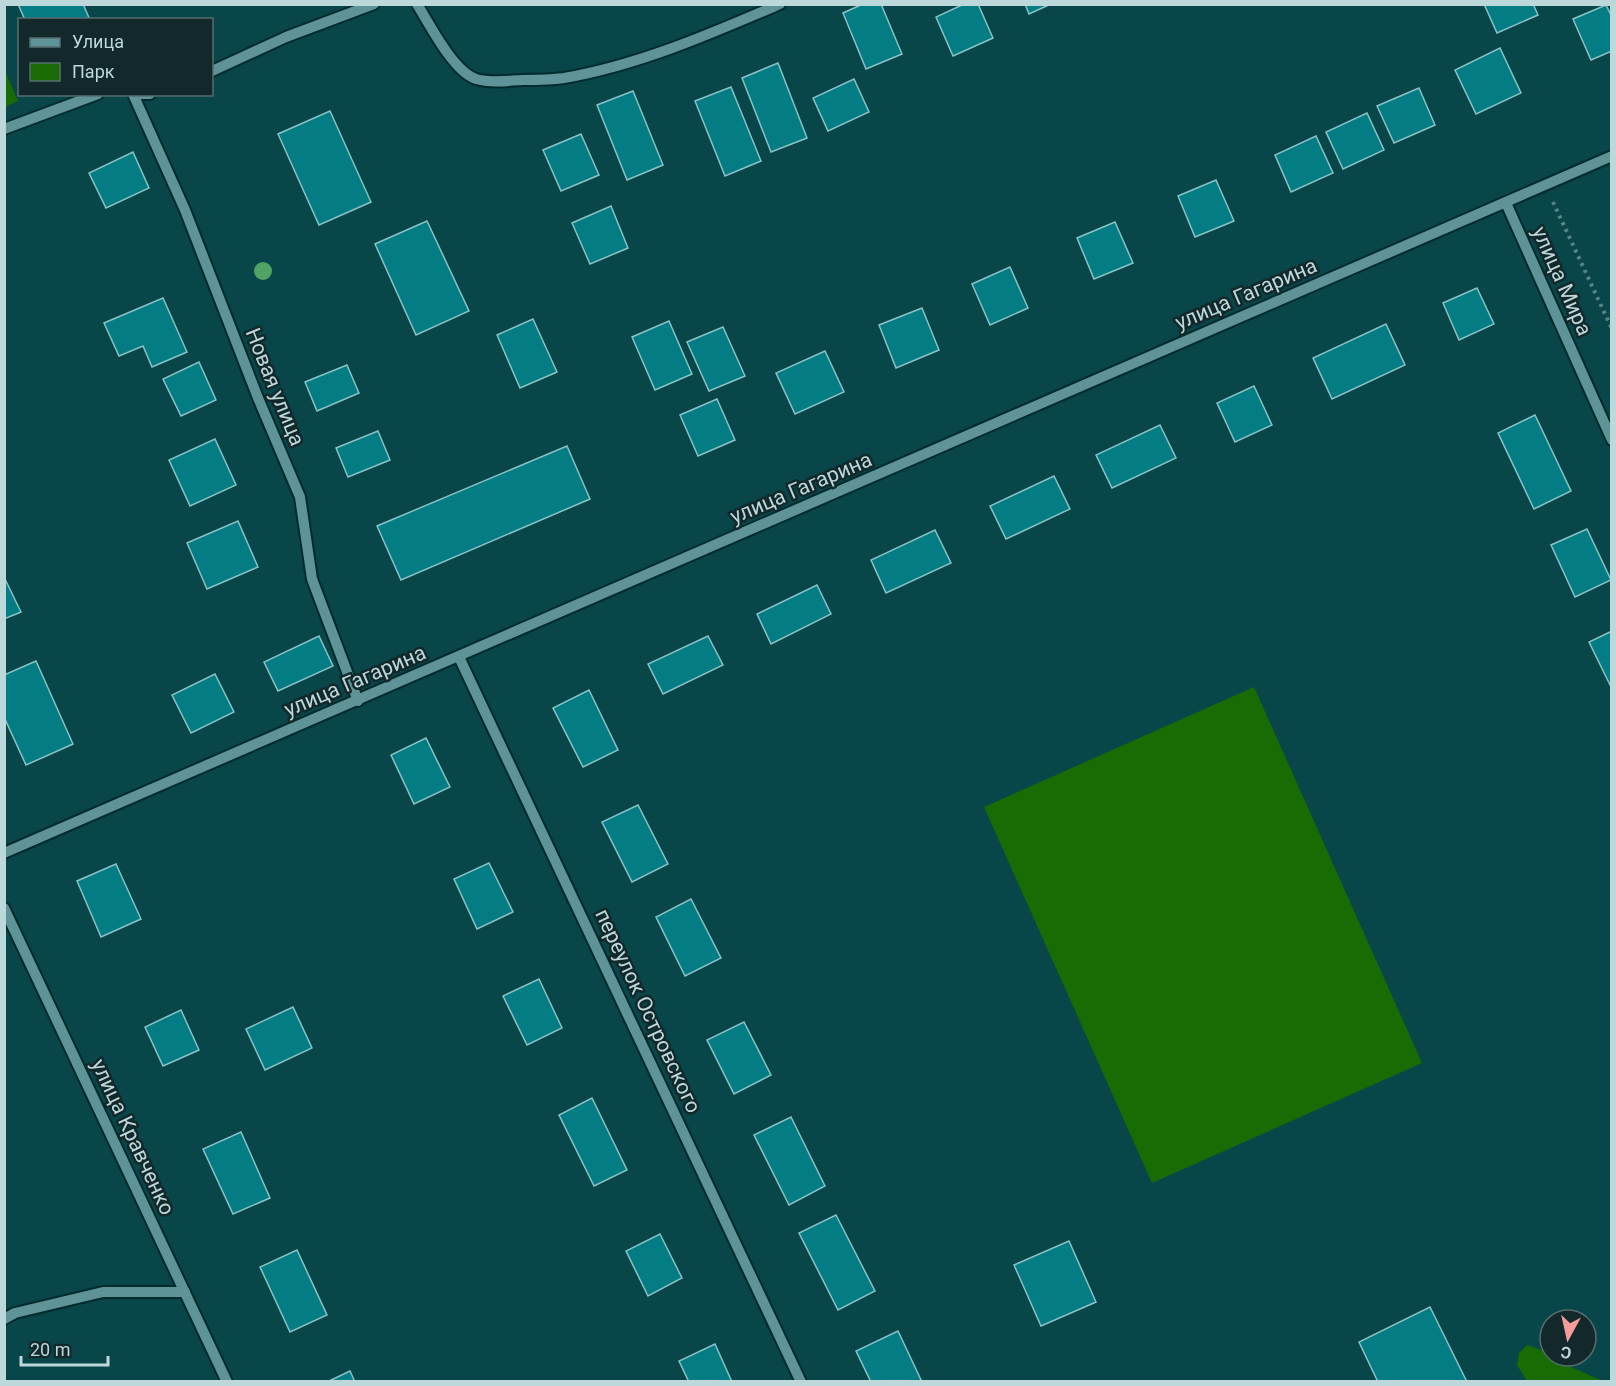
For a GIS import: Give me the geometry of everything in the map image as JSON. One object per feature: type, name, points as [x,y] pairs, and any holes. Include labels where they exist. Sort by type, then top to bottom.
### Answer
[{"type":"street","points":[[213,71],[286,37],[374,4]]},
{"type":"street","points":[[417,4],[440,41],[462,70],[476,79],[499,81],[562,79],[632,63],[713,33],[780,4]]},
{"type":"street","points":[[4,129],[93,96]]},
{"type":"street","name":"Новая улица","points":[[136,96],[185,210],[258,398],[300,497],[312,579],[358,701]]},
{"type":"street","name":"улица Гагарина","points":[[4,853],[1611,156]]},
{"type":"street","name":"улица Мира","points":[[1506,203],[1611,440]]},
{"type":"street","name":"переулок Островского","points":[[459,657],[801,1382]]},
{"type":"street","name":"улица Кравченко","points":[[4,908],[227,1382]]},
{"type":"street","points":[[4,1319],[15,1313],[103,1292],[185,1292]]},
{"type":"path","points":[[1545,186],[1611,329]]},
{"type":"green space","points":[[5,71],[18,101],[4,107]]},
{"type":"green space","points":[[1254,687],[1422,1063],[1152,1183],[984,807]]},
{"type":"green space","points":[[1527,1345],[1538,1349],[1538,1368],[1573,1368],[1603,1381],[1527,1381],[1517,1365],[1519,1353]]},
{"type":"building","points":[[18,4],[83,4],[89,18],[24,18]]},
{"type":"building","points":[[863,4],[881,4],[902,54],[866,69],[843,13]]},
{"type":"building","points":[[964,4],[978,4],[993,38],[953,56],[936,17]]},
{"type":"building","points":[[1025,4],[1051,4],[1029,14]]},
{"type":"building","points":[[1484,4],[1533,4],[1538,15],[1497,33]]},
{"type":"building","points":[[1606,5],[1612,17],[1612,51],[1591,60],[1573,19]]},
{"type":"building","points":[[1500,48],[1521,93],[1476,114],[1455,70]]},
{"type":"building","points":[[778,63],[807,138],[771,152],[742,78]]},
{"type":"building","points":[[854,79],[869,112],[828,131],[813,98]]},
{"type":"building","points":[[731,87],[761,161],[725,176],[695,101]]},
{"type":"building","points":[[1419,88],[1435,125],[1394,143],[1377,106]]},
{"type":"building","points":[[633,91],[663,165],[627,180],[597,105]]},
{"type":"building","points":[[330,111],[371,202],[319,225],[278,134]]},
{"type":"building","points":[[1367,113],[1384,150],[1343,169],[1326,132]]},
{"type":"building","points":[[581,134],[599,175],[561,191],[543,150]]},
{"type":"building","points":[[1316,136],[1333,173],[1291,192],[1275,155]]},
{"type":"building","points":[[133,152],[149,188],[106,208],[89,173]]},
{"type":"building","points":[[1216,180],[1234,221],[1195,237],[1178,196]]},
{"type":"building","points":[[611,206],[628,248],[590,264],[572,223]]},
{"type":"building","points":[[427,221],[469,311],[416,335],[375,244]]},
{"type":"building","points":[[1115,222],[1133,263],[1094,279],[1077,238]]},
{"type":"building","points":[[1010,267],[1028,308],[990,325],[972,284]]},
{"type":"building","points":[[1477,288],[1494,324],[1459,340],[1443,303]]},
{"type":"building","points":[[163,298],[187,352],[152,367],[143,346],[119,356],[104,323]]},
{"type":"building","points":[[922,308],[939,350],[896,368],[879,325]]},
{"type":"building","points":[[533,319],[557,372],[520,388],[497,335]]},
{"type":"building","points":[[669,321],[692,374],[655,390],[632,337]]},
{"type":"building","points":[[1386,324],[1405,365],[1332,399],[1313,358]]},
{"type":"building","points":[[723,327],[745,376],[709,391],[687,342]]},
{"type":"building","points":[[825,351],[844,392],[795,414],[776,373]]},
{"type":"building","points":[[199,362],[216,400],[181,416],[163,379]]},
{"type":"building","points":[[347,365],[359,393],[317,411],[305,382]]},
{"type":"building","points":[[1254,386],[1272,425],[1235,442],[1217,403]]},
{"type":"building","points":[[717,399],[735,440],[698,456],[680,415]]},
{"type":"building","points":[[1535,415],[1571,491],[1534,509],[1498,433]]},
{"type":"building","points":[[1160,425],[1176,458],[1112,488],[1096,455]]},
{"type":"building","points":[[378,431],[390,460],[348,477],[336,448]]},
{"type":"building","points":[[215,439],[236,485],[190,506],[169,460]]},
{"type":"building","points":[[567,446],[590,499],[401,580],[377,526]]},
{"type":"building","points":[[1054,476],[1070,509],[1006,539],[990,506]]},
{"type":"building","points":[[238,521],[258,567],[207,589],[187,543]]},
{"type":"building","points":[[1587,529],[1611,580],[1575,597],[1551,545]]},
{"type":"building","points":[[935,530],[951,563],[886,593],[871,560]]},
{"type":"building","points":[[4,577],[21,612],[4,619]]},
{"type":"building","points":[[817,585],[831,614],[771,644],[757,614]]},
{"type":"building","points":[[1612,631],[1612,689],[1589,642]]},
{"type":"building","points":[[319,636],[333,666],[278,691],[264,662]]},
{"type":"building","points":[[708,636],[723,665],[663,694],[648,664]]},
{"type":"building","points":[[36,661],[73,744],[26,765],[4,717],[4,675]]},
{"type":"building","points":[[215,674],[234,712],[191,733],[172,695]]},
{"type":"building","points":[[589,690],[618,750],[583,767],[553,708]]},
{"type":"building","points":[[426,738],[450,787],[414,804],[391,755]]},
{"type":"building","points":[[638,805],[668,864],[632,882],[602,822]]},
{"type":"building","points":[[489,863],[513,912],[477,929],[454,879]]},
{"type":"building","points":[[116,864],[141,919],[101,937],[77,881]]},
{"type":"building","points":[[691,899],[721,958],[685,976],[656,917]]},
{"type":"building","points":[[539,979],[562,1028],[527,1045],[503,996]]},
{"type":"building","points":[[293,1007],[312,1048],[265,1070],[246,1029]]},
{"type":"building","points":[[181,1010],[199,1050],[163,1066],[145,1027]]},
{"type":"building","points":[[744,1022],[771,1075],[734,1094],[707,1040]]},
{"type":"building","points":[[592,1098],[627,1170],[594,1186],[559,1115]]},
{"type":"building","points":[[791,1117],[825,1186],[789,1205],[754,1135]]},
{"type":"building","points":[[241,1132],[270,1198],[233,1214],[203,1149]]},
{"type":"building","points":[[836,1215],[875,1291],[838,1310],[799,1233]]},
{"type":"building","points":[[660,1234],[682,1278],[648,1296],[626,1251]]},
{"type":"building","points":[[1069,1241],[1096,1302],[1041,1326],[1014,1265]]},
{"type":"building","points":[[297,1250],[327,1315],[290,1332],[260,1267]]},
{"type":"building","points":[[1430,1307],[1467,1382],[1378,1382],[1359,1342]]},
{"type":"building","points":[[898,1331],[922,1382],[871,1382],[856,1351]]},
{"type":"building","points":[[715,1344],[732,1382],[689,1382],[679,1361]]},
{"type":"building","points":[[350,1371],[355,1382],[327,1382]]}]
